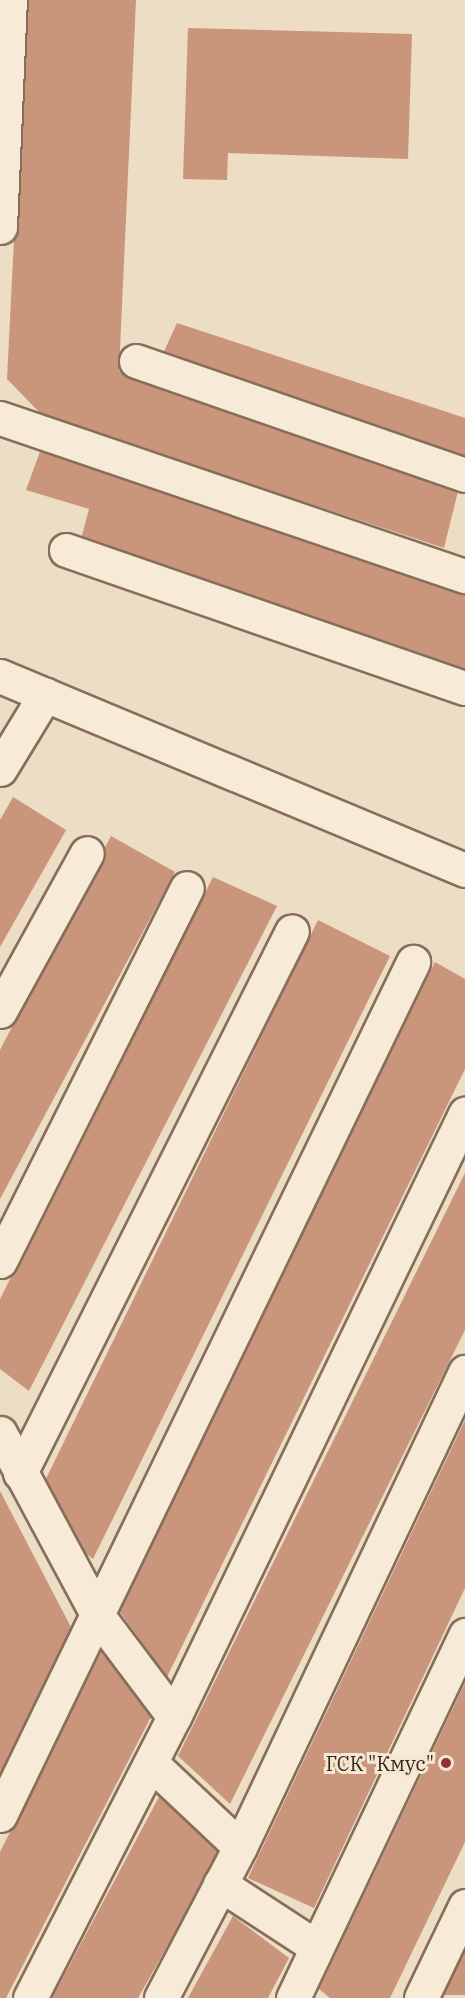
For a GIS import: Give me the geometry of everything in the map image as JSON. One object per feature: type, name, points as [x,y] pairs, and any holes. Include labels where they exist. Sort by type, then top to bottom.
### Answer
[{"type":"street","points":[[0,226],[10,0]]},
{"type":"street","points":[[136,361],[465,475]]},
{"type":"street","points":[[0,418],[464,572]]},
{"type":"street","points":[[66,550],[465,688]]},
{"type":"street","points":[[0,676],[465,870]]},
{"type":"street","points":[[0,770],[45,694]]},
{"type":"street","points":[[0,1011],[87,853]]},
{"type":"street","points":[[0,1262],[187,888]]},
{"type":"street","points":[[20,1473],[292,931]]},
{"type":"street","points":[[0,1815],[99,1616],[413,962]]},
{"type":"street","points":[[30,1998],[174,1718],[465,1114]]},
{"type":"street","points":[[161,1998],[240,1847],[465,1372]]},
{"type":"street","points":[[0,1433],[99,1616],[174,1718]]},
{"type":"street","points":[[293,1998],[315,1946],[465,1635]]},
{"type":"street","points":[[151,1763],[240,1847]]},
{"type":"street","points":[[220,1884],[315,1946]]},
{"type":"street","points":[[421,1998],[465,1906]]},
{"type":"building","points":[[26,0],[136,0],[119,371],[459,487],[444,548],[43,416],[7,379]]},
{"type":"building","points":[[188,28],[412,34],[408,159],[228,153],[227,180],[183,179]]},
{"type":"building","points":[[177,323],[465,418],[465,461],[161,358]]},
{"type":"building","points":[[42,446],[465,589],[465,672],[81,539],[89,509],[26,490]]},
{"type":"building","points":[[13,797],[66,830],[0,947],[0,820]]},
{"type":"building","points":[[111,836],[175,872],[0,1199],[0,1050]]},
{"type":"building","points":[[213,877],[277,906],[29,1391],[0,1369],[0,1299]]},
{"type":"building","points":[[318,920],[390,956],[93,1559],[57,1532],[41,1489]]},
{"type":"building","points":[[435,962],[465,979],[465,1069],[167,1677],[117,1608]]},
{"type":"building","points":[[465,1173],[465,1330],[230,1804],[178,1756]]},
{"type":"building","points":[[465,1420],[465,1588],[314,1908],[248,1878]]},
{"type":"building","points":[[0,1491],[72,1629],[3,1775],[0,1773]]},
{"type":"building","points":[[101,1652],[153,1713],[6,1998],[0,1998],[0,1852]]},
{"type":"building","name":"ГСК \"Кмус\"","points":[[465,1683],[465,1842],[390,1998],[330,1998],[319,1989]]},
{"type":"building","points":[[160,1795],[221,1851],[138,1998],[52,1998]]},
{"type":"building","points":[[233,1916],[289,1958],[268,1998],[188,1998]]},
{"type":"building","points":[[465,1936],[465,1995],[436,1995]]},
{"type":"place","name":"ГСК \"Кмус\"","points":[[446,1763]]}]
